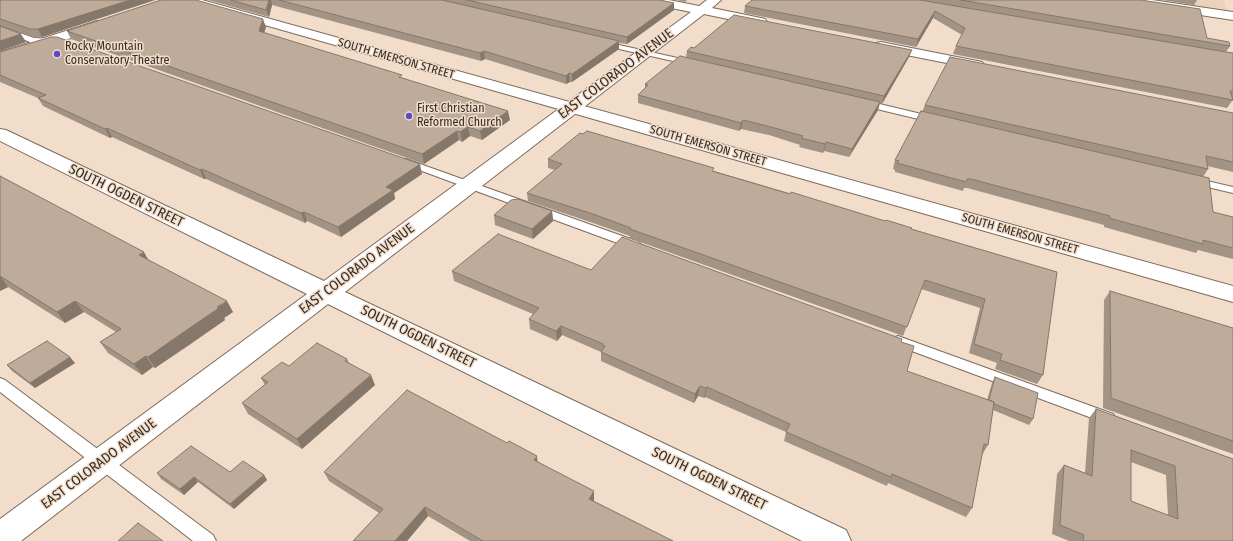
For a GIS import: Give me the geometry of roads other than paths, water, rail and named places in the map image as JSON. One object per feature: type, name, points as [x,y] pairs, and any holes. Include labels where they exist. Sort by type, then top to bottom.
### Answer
[{"type":"street","name":"SOUTH EMERSON STREET","points":[[183,0],[1233,294]]},
{"type":"street","points":[[651,0],[708,5],[773,24]]},
{"type":"street","points":[[1128,0],[1233,16]]},
{"type":"street","name":"EAST COLORADO AVENUE","points":[[0,538],[708,5]]},
{"type":"street","points":[[0,57],[110,21]]},
{"type":"street","points":[[866,43],[991,68]]},
{"type":"street","name":"SOUTH OGDEN STREET","points":[[0,134],[835,541]]},
{"type":"lane","points":[[0,28],[33,40],[63,41],[76,45]]},
{"type":"lane","points":[[598,41],[702,66]]},
{"type":"lane","points":[[856,102],[940,121]]},
{"type":"lane","points":[[396,159],[642,248]]},
{"type":"lane","points":[[1187,179],[1233,190]]},
{"type":"lane","points":[[889,338],[1121,422]]},
{"type":"lane","points":[[0,384],[207,541]]},
{"type":"place","name":"Rocky Mountain Conservatory Theatre","points":[[57,54]]},
{"type":"place","name":"First Christian Reformed Church","points":[[409,116]]}]
